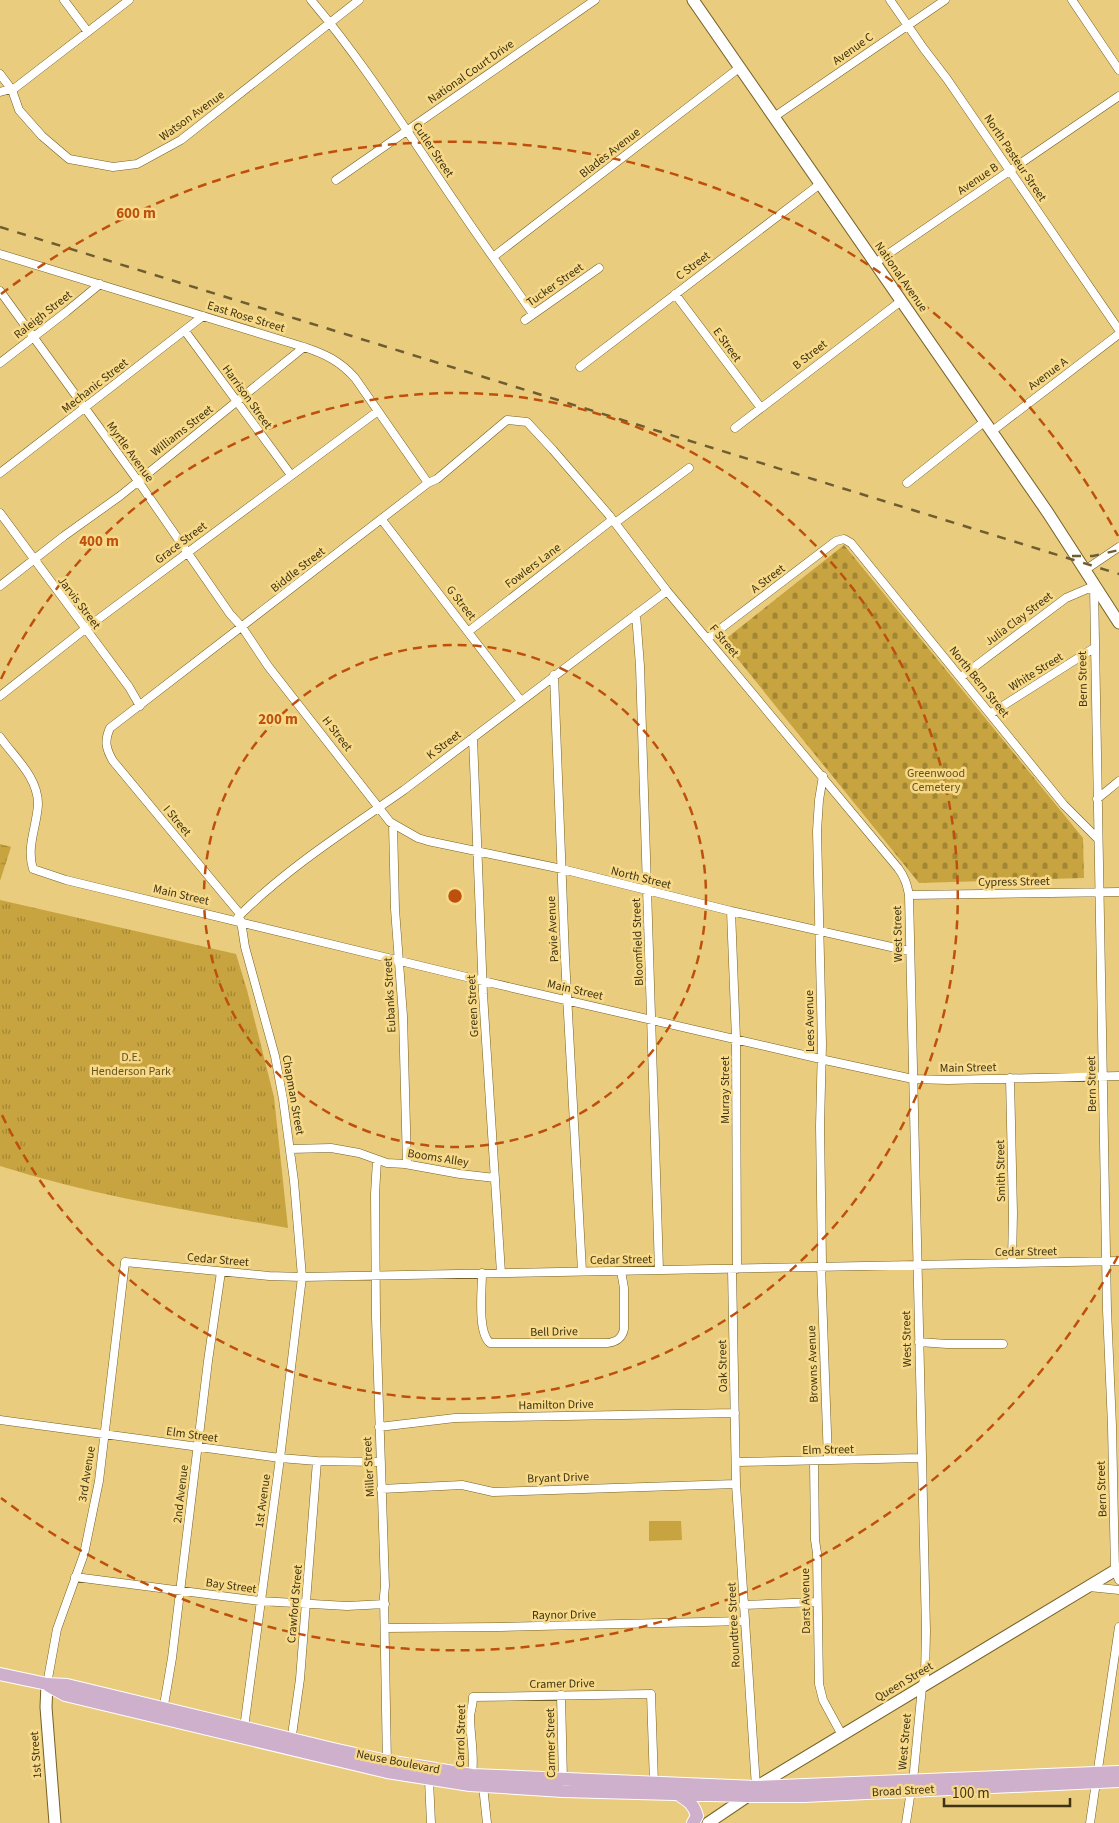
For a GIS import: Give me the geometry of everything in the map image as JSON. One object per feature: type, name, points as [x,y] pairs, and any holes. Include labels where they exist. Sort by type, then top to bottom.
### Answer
[{"type":"main road","name":"Neuse Boulevard","points":[[0,1674],[47,1684],[67,1685],[163,1713],[387,1767],[429,1780],[483,1786],[654,1783],[752,1792]]},
{"type":"main road","name":"Neuse Boulevard","points":[[163,1713],[244,1728],[291,1744]]},
{"type":"main road","name":"Neuse Boulevard","points":[[387,1767],[679,1795],[752,1792]]},
{"type":"main road","name":"Broad Street","points":[[752,1792],[1097,1777],[1119,1772]]},
{"type":"main road","name":"Broad Street","points":[[1097,1777],[1119,1781]]},
{"type":"main road","points":[[679,1795],[691,1802],[695,1808],[697,1816],[694,1823]]},
{"type":"street","points":[[64,0],[88,32]]},
{"type":"street","points":[[0,92],[12,90],[130,0]]},
{"type":"street","name":"Cutler Street","points":[[311,0],[330,22],[407,130],[459,208],[534,314]]},
{"type":"street","name":"Watson Avenue","points":[[0,74],[12,90],[19,110],[42,136],[69,159],[113,167],[137,164],[181,140],[359,0]]},
{"type":"street","name":"National Court Drive","points":[[336,180],[596,0]]},
{"type":"street","name":"National Avenue","points":[[693,0],[1048,513],[1119,623]]},
{"type":"street","name":"North Pasteur Street","points":[[890,0],[947,79],[1119,330]]},
{"type":"street","name":"Avenue C","points":[[774,117],[945,0]]},
{"type":"street","points":[[1072,0],[1119,70]]},
{"type":"street","name":"Blades Avenue","points":[[494,257],[739,68]]},
{"type":"street","name":"Avenue B","points":[[874,263],[1119,96]]},
{"type":"street","name":"C Street","points":[[580,367],[820,184]]},
{"type":"street","name":"East Rose Street","points":[[0,254],[322,353],[344,366],[355,378],[428,483]]},
{"type":"street","name":"Tucker Street","points":[[525,320],[599,268]]},
{"type":"street","name":"Raleigh Street","points":[[0,363],[100,284]]},
{"type":"street","name":"Myrtle Avenue","points":[[0,291],[138,481],[230,614],[242,628]]},
{"type":"street","name":"E Street","points":[[675,294],[761,408]]},
{"type":"street","name":"B Street","points":[[735,428],[901,301]]},
{"type":"street","name":"Mechanic Street","points":[[0,473],[203,316]]},
{"type":"street","name":"Harrison Street","points":[[185,331],[291,475]]},
{"type":"street","name":"Avenue A","points":[[991,432],[1119,334]]},
{"type":"street","name":"Williams Street","points":[[0,586],[138,481],[304,347]]},
{"type":"street","name":"Grace Street","points":[[0,696],[188,552],[378,411]]},
{"type":"street","name":"Biddle Street","points":[[106,738],[110,728],[428,483],[436,480],[507,420]]},
{"type":"street","name":"F Street","points":[[507,420],[527,422],[614,522],[668,591],[904,876],[909,896]]},
{"type":"street","points":[[907,483],[984,422]]},
{"type":"street","points":[[614,522],[689,468]]},
{"type":"street","name":"Jarvis Street","points":[[0,513],[129,687],[140,706]]},
{"type":"street","name":"G Street","points":[[382,520],[521,701]]},
{"type":"street","name":"Fowlers Lane","points":[[469,631],[614,522]]},
{"type":"street","name":"A Street","points":[[708,639],[836,541],[844,539]]},
{"type":"street","name":"North Bern Street","points":[[844,539],[851,543],[1064,805],[1098,839]]},
{"type":"street","points":[[1085,570],[1119,547]]},
{"type":"street","name":"Julia Clay Street","points":[[961,677],[1066,598],[1094,586]]},
{"type":"street","name":"Bern Street","points":[[1094,586],[1106,1262],[1116,1426],[1118,1573]]},
{"type":"street","name":"K Street","points":[[239,918],[264,891],[473,738],[668,591]]},
{"type":"street","name":"Bloomfield Street","points":[[636,614],[640,666],[660,1270]]},
{"type":"street","name":"H Street","points":[[242,628],[268,666],[379,807]]},
{"type":"street","name":"White Street","points":[[990,714],[1094,648]]},
{"type":"street","name":"Pavie Avenue","points":[[554,676],[582,1272]]},
{"type":"street","name":"Main Street","points":[[0,737],[30,776],[35,790],[38,803],[29,855],[33,869],[66,880],[239,918],[483,981],[913,1079],[948,1080],[1119,1076]]},
{"type":"street","name":"I Street","points":[[106,738],[107,751],[113,761],[239,918]]},
{"type":"street","name":"Green Street","points":[[473,738],[483,981],[501,1273]]},
{"type":"street","name":"Lees Avenue","points":[[821,1266],[820,1126],[822,1059],[817,831],[823,776]]},
{"type":"street","points":[[1097,799],[1119,781]]},
{"type":"street","name":"North Street","points":[[379,807],[393,824],[418,838],[562,869],[731,911],[909,951]]},
{"type":"street","name":"Eubanks Street","points":[[393,824],[395,909],[404,1016],[407,1164]]},
{"type":"street","name":"Cypress Street","points":[[909,896],[1119,892]]},
{"type":"street","name":"West Street","points":[[906,1823],[912,1786],[922,1687],[925,1676],[926,1630],[909,896]]},
{"type":"street","name":"Murray Street","points":[[731,911],[736,1039],[734,1269]]},
{"type":"street","name":"Chapman Street","points":[[239,918],[274,1056],[290,1149],[302,1277]]},
{"type":"street","name":"Smith Street","points":[[1010,1078],[1013,1213],[1012,1263]]},
{"type":"street","name":"Booms Alley","points":[[290,1149],[331,1148],[358,1153],[387,1163],[407,1164],[460,1174],[495,1178]]},
{"type":"street","name":"Miller Street","points":[[377,1160],[375,1276],[378,1427],[385,1562],[387,1767]]},
{"type":"street","name":"Cedar Street","points":[[125,1262],[221,1272],[302,1277],[1119,1261]]},
{"type":"street","name":"3rd Avenue","points":[[47,1684],[57,1629],[84,1554],[99,1481],[125,1262]]},
{"type":"street","name":"Browns Avenue","points":[[821,1266],[828,1460]]},
{"type":"street","name":"Oak Street","points":[[734,1269],[736,1462]]},
{"type":"street","name":"Bell Drive","points":[[482,1273],[482,1326],[484,1336],[490,1343],[606,1343],[619,1340],[623,1335],[624,1288],[621,1271]]},
{"type":"street","name":"2nd Avenue","points":[[163,1713],[221,1272]]},
{"type":"street","name":"1st Avenue","points":[[244,1728],[302,1277]]},
{"type":"street","points":[[919,1342],[1003,1344]]},
{"type":"street","name":"Hamilton Drive","points":[[378,1427],[455,1418],[735,1413]]},
{"type":"street","name":"Elm Street","points":[[0,1420],[280,1458],[317,1461],[381,1462]]},
{"type":"street","name":"Elm Street","points":[[736,1462],[921,1458]]},
{"type":"street","name":"Crawford Street","points":[[291,1744],[300,1679],[307,1605],[317,1461]]},
{"type":"street","name":"Darst Avenue","points":[[814,1461],[819,1684],[823,1700],[842,1735]]},
{"type":"street","name":"Roundtree Street","points":[[736,1462],[752,1792]]},
{"type":"street","name":"Bryant Drive","points":[[381,1489],[462,1485],[493,1492],[736,1484]]},
{"type":"street","name":"Queen Street","points":[[708,1823],[752,1792],[842,1735],[1088,1587],[1118,1573]]},
{"type":"street","name":"Bay Street","points":[[75,1577],[260,1601],[347,1606],[385,1604]]},
{"type":"street","points":[[1088,1587],[1119,1590]]},
{"type":"street","points":[[743,1605],[817,1602]]},
{"type":"street","name":"Raynor Drive","points":[[386,1628],[499,1628],[744,1621]]},
{"type":"street","points":[[1090,1823],[1119,1627]]},
{"type":"street","name":"1st Street","points":[[47,1684],[46,1707],[54,1823]]},
{"type":"street","name":"Cramer Drive","points":[[473,1697],[651,1694],[654,1783]]},
{"type":"street","name":"Carmer Street","points":[[561,1695],[563,1785]]},
{"type":"street","name":"Carrol Street","points":[[472,1775],[470,1716],[473,1697]]},
{"type":"street","points":[[429,1780],[430,1823]]},
{"type":"street","points":[[483,1786],[486,1823]]},
{"type":"green space","name":"Greenwood Cemetery","points":[[844,545],[1083,838],[1084,878],[919,883],[723,641]]},
{"type":"green space","points":[[0,844],[11,847],[0,881]]},
{"type":"green space","name":"D.E. Henderson Park","points":[[0,900],[236,954],[274,1097],[288,1228],[107,1194],[35,1177],[0,1166]]},
{"type":"green space","points":[[649,1521],[681,1521],[682,1540],[649,1541]]},
{"type":"railway","points":[[0,227],[1119,574]]},
{"type":"railway","points":[[1072,556],[1093,556],[1119,550]]}]
